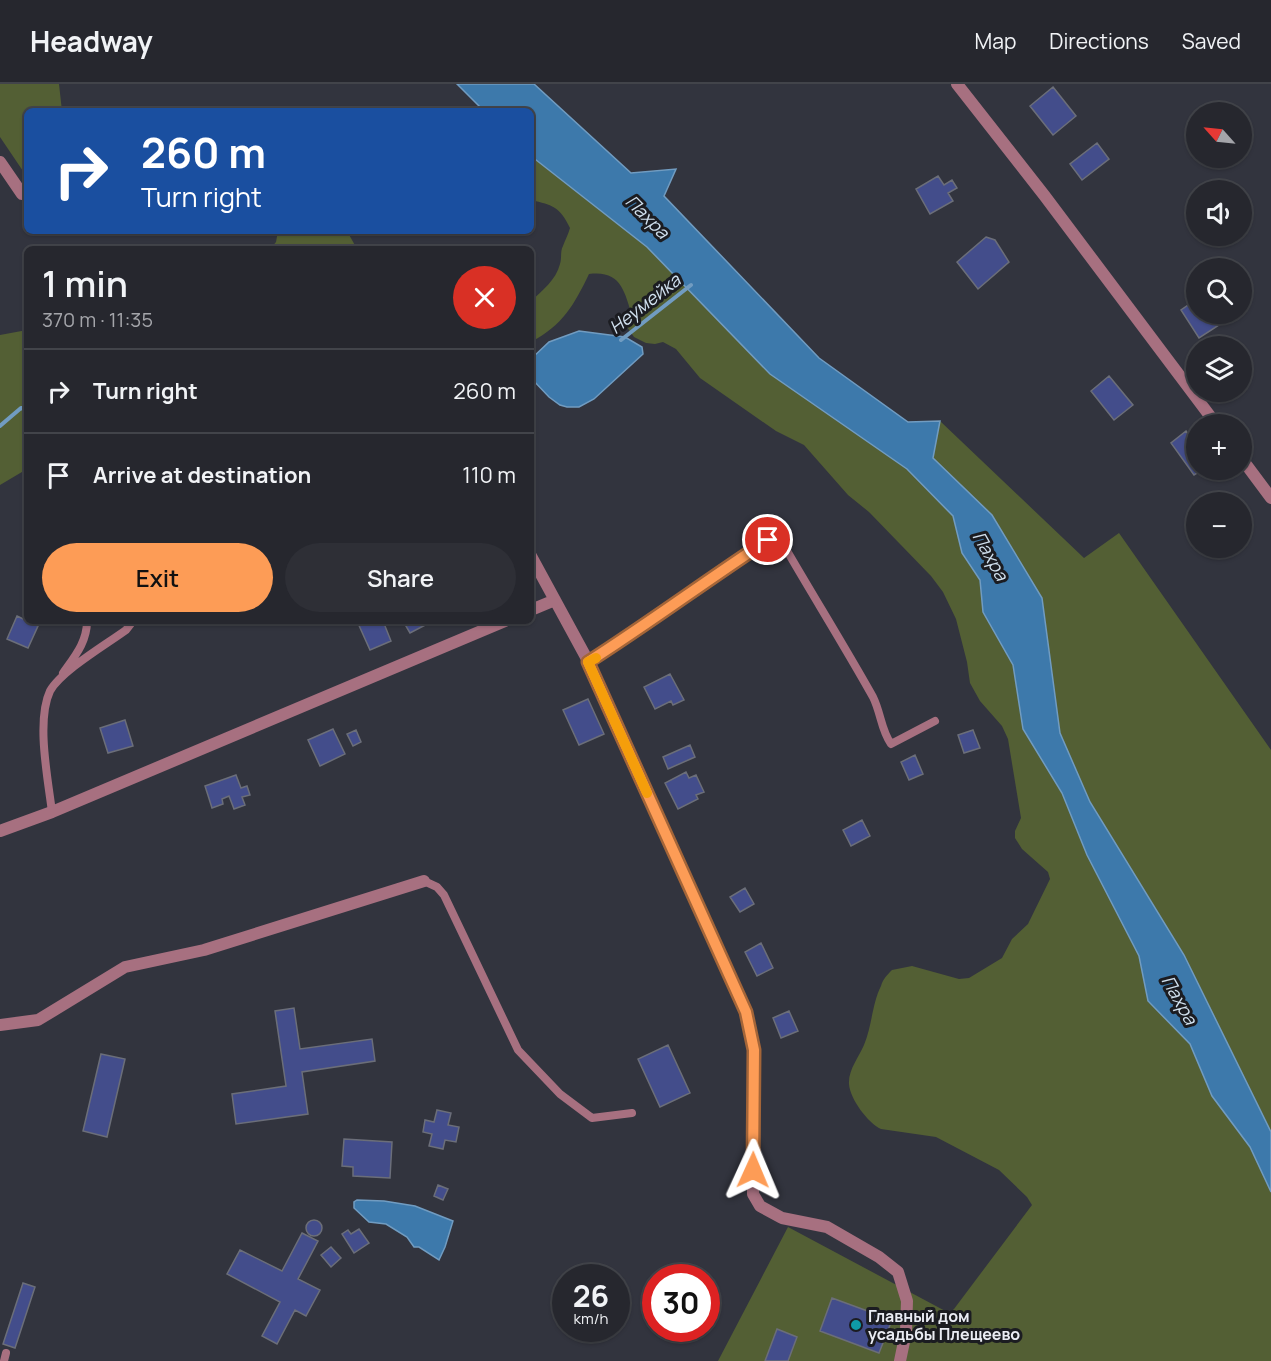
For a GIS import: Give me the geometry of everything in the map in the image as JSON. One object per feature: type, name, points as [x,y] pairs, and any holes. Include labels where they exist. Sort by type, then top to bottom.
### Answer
[{"type":"street","points":[[957,84],[1044,195],[1208,414]]},
{"type":"street","points":[[0,162],[24,194]]},
{"type":"street","points":[[1252,472],[1271,498]]},
{"type":"street","points":[[534,562],[588,662],[746,1012],[754,1050],[753,1194],[760,1206],[782,1218],[827,1227],[879,1257],[898,1272],[907,1300],[906,1332],[900,1361]]},
{"type":"street","points":[[534,609],[555,600]]},
{"type":"street","points":[[0,831],[52,812],[498,624]]},
{"type":"street","points":[[0,1024],[38,1020],[125,967],[204,950],[424,881]]},
{"type":"lane","points":[[588,662],[645,626],[686,594],[768,540],[777,541],[786,549],[846,649],[880,710],[884,734],[891,744],[935,721]]},
{"type":"lane","points":[[52,812],[43,725],[51,691],[80,648],[87,633],[87,624]]},
{"type":"lane","points":[[51,691],[67,672],[126,630],[131,624]]},
{"type":"lane","points":[[424,881],[436,887],[444,895],[518,1050],[560,1094],[592,1118],[632,1113]]},
{"type":"green space","points":[[0,84],[59,84],[62,108],[24,108],[24,173],[0,137]]},
{"type":"green space","points":[[534,158],[647,247],[848,427],[907,469],[953,516],[962,553],[980,580],[983,612],[1013,665],[1023,729],[1062,793],[1087,855],[1139,956],[1148,1001],[1190,1044],[1212,1096],[1250,1147],[1271,1192],[1271,1361],[718,1361],[788,1227],[949,1313],[1032,1205],[1027,1197],[999,1170],[936,1137],[881,1129],[876,1126],[856,1103],[850,1090],[849,1079],[867,1038],[878,993],[884,979],[892,970],[912,966],[959,979],[969,978],[1002,958],[1012,939],[1028,924],[1050,879],[1048,872],[1022,849],[1015,838],[1015,831],[1021,818],[1008,739],[1002,726],[980,701],[970,683],[956,619],[943,592],[931,576],[869,512],[848,495],[804,445],[776,431],[700,378],[676,349],[663,342],[646,343],[634,337],[627,327],[632,315],[623,290],[615,279],[608,275],[589,274],[566,313],[551,329],[534,340],[534,298],[548,285],[558,270],[562,248],[570,228],[559,211],[534,201]]},
{"type":"green space","points":[[277,234],[349,234],[355,246],[273,246]]},
{"type":"green space","points":[[24,331],[24,471],[0,485],[0,335]]},
{"type":"green space","points":[[940,421],[1084,558],[1119,533],[1271,750],[1271,1132],[1184,955],[1090,802],[1060,733],[1042,598],[933,458]]},
{"type":"water","name":"Пахра","points":[[457,84],[534,84],[631,173],[676,169],[664,196],[819,358],[908,422],[940,421],[933,458],[992,515],[1042,598],[1060,733],[1090,802],[1184,955],[1271,1132],[1271,1192],[1250,1147],[1212,1096],[1190,1044],[1148,1001],[1139,956],[1087,855],[1062,793],[1023,729],[1013,665],[983,612],[980,580],[962,553],[953,516],[907,469],[770,374],[647,247],[534,158],[534,108],[481,108]]},
{"type":"water","points":[[579,331],[625,337],[642,347],[643,354],[594,399],[579,407],[567,407],[549,397],[534,381],[534,356],[549,342]]},
{"type":"water","points":[[357,1200],[415,1206],[453,1221],[439,1260],[419,1247],[414,1247],[407,1237],[386,1224],[369,1222],[354,1208],[354,1202]]},
{"type":"building","points":[[1053,87],[1076,116],[1053,135],[1030,106]]},
{"type":"building","points":[[1097,143],[1109,159],[1082,180],[1070,164]]},
{"type":"building","points":[[938,176],[944,185],[952,180],[957,188],[948,193],[953,201],[930,214],[916,189]]},
{"type":"building","points":[[986,237],[995,240],[1009,262],[978,289],[957,262]]},
{"type":"building","points":[[1186,307],[1186,318],[1181,310]]},
{"type":"building","points":[[1190,324],[1221,324],[1202,336],[1198,336]]},
{"type":"building","points":[[1109,376],[1133,405],[1114,420],[1091,391]]},
{"type":"building","points":[[1186,431],[1186,464],[1171,443]]},
{"type":"building","points":[[17,616],[24,619],[24,624],[38,626],[28,648],[7,639]]},
{"type":"building","points":[[358,624],[384,624],[391,641],[370,650]]},
{"type":"building","points":[[405,624],[427,624],[410,633]]},
{"type":"building","points":[[670,674],[684,700],[673,705],[671,701],[655,709],[644,687]]},
{"type":"building","points":[[588,699],[604,734],[579,745],[563,710]]},
{"type":"building","points":[[125,720],[133,746],[108,753],[100,728]]},
{"type":"building","points":[[333,729],[345,754],[320,766],[308,740]]},
{"type":"building","points":[[356,730],[361,742],[353,746],[347,734]]},
{"type":"building","points":[[973,730],[980,748],[964,753],[958,735]]},
{"type":"building","points":[[690,745],[695,757],[668,769],[663,757]]},
{"type":"building","points":[[915,755],[923,774],[909,780],[901,762]]},
{"type":"building","points":[[686,772],[689,778],[696,775],[704,792],[696,795],[698,799],[678,809],[665,783]]},
{"type":"building","points":[[236,775],[241,788],[247,786],[250,795],[242,797],[245,805],[234,809],[229,796],[222,799],[223,804],[212,808],[205,786]]},
{"type":"building","points":[[862,820],[870,836],[851,846],[843,830]]},
{"type":"building","points":[[745,888],[754,904],[740,912],[730,897]]},
{"type":"building","points":[[761,943],[773,968],[757,976],[745,952]]},
{"type":"building","points":[[294,1008],[300,1049],[372,1039],[375,1061],[302,1072],[308,1114],[236,1124],[232,1094],[286,1086],[275,1011]]},
{"type":"building","points":[[789,1011],[798,1031],[781,1038],[773,1018]]},
{"type":"building","points":[[668,1045],[690,1093],[660,1107],[638,1059]]},
{"type":"building","points":[[101,1054],[125,1059],[107,1137],[83,1131]]},
{"type":"building","points":[[437,1110],[451,1113],[448,1125],[459,1127],[456,1142],[445,1140],[443,1149],[429,1146],[432,1134],[423,1132],[425,1120],[434,1122]]},
{"type":"building","points":[[344,1139],[392,1142],[390,1178],[353,1176],[353,1167],[342,1166]]},
{"type":"building","points":[[438,1185],[448,1189],[443,1200],[434,1196]]},
{"type":"building","points":[[311,1220],[317,1220],[322,1228],[320,1234],[311,1236],[306,1231],[306,1225]]},
{"type":"building","points":[[359,1229],[369,1243],[354,1253],[342,1234],[348,1230],[351,1234]]},
{"type":"building","points":[[302,1233],[318,1241],[298,1279],[320,1290],[306,1316],[295,1310],[277,1344],[262,1336],[280,1302],[227,1274],[240,1250],[282,1271]]},
{"type":"building","points":[[331,1247],[341,1258],[331,1267],[321,1255]]},
{"type":"building","points":[[23,1283],[35,1287],[15,1348],[3,1344]]},
{"type":"building","name":"Главный дом усадьбы Плещеево","points":[[832,1298],[892,1320],[879,1353],[820,1331]]},
{"type":"building","points":[[777,1329],[797,1337],[788,1361],[765,1361]]},
{"type":"waterway","name":"Неумейка","points":[[621,340],[691,285]]},
{"type":"waterway","name":"Неумейка","points":[[0,426],[21,408],[24,409]]},
{"type":"slow traffic","points":[[596,658],[588,662],[647,793]]},
{"type":"place","name":"Главный дом усадьбы Плещеево","points":[[856,1325]]},
{"type":"route","points":[[753,1170],[754,1050],[746,1012],[588,662],[645,626],[686,594],[768,540]]}]
